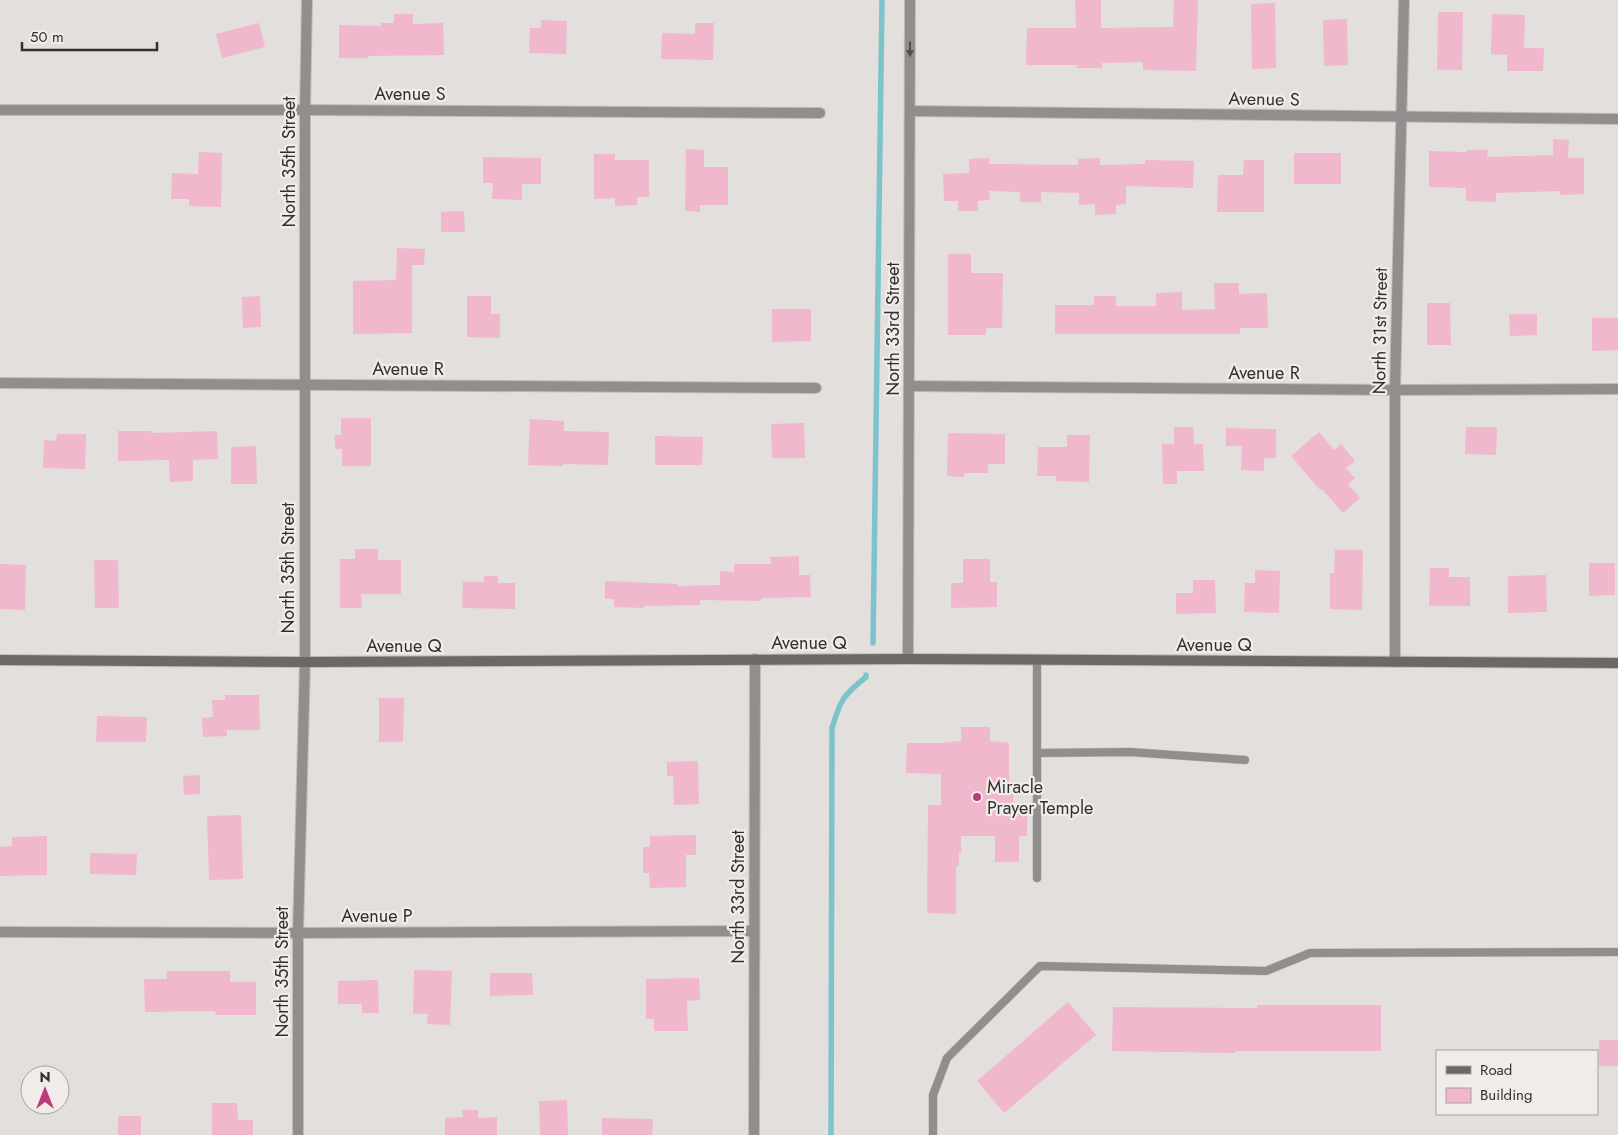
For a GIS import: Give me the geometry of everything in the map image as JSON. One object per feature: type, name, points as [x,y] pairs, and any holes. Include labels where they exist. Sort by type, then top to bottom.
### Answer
[{"type":"street","name":"North 35th Street","points":[[298,1135],[298,933],[305,662],[305,110],[308,0]]},
{"type":"street","name":"North 33rd Street","points":[[908,659],[910,0]]},
{"type":"street","name":"North 31st Street","points":[[1395,662],[1395,390],[1404,0]]},
{"type":"street","name":"Avenue S","points":[[0,110],[820,113]]},
{"type":"street","name":"Avenue S","points":[[910,111],[1618,119]]},
{"type":"street","name":"Avenue R","points":[[0,383],[816,388]]},
{"type":"street","name":"Avenue R","points":[[909,386],[1395,390],[1618,389]]},
{"type":"street","name":"Avenue Q","points":[[0,660],[305,662],[908,659],[1618,663]]},
{"type":"street","name":"North 33rd Street","points":[[754,1135],[755,660]]},
{"type":"street","name":"Avenue P","points":[[0,932],[754,931]]},
{"type":"lane","points":[[1037,660],[1037,878]]},
{"type":"lane","points":[[1037,752],[1130,752],[1245,760]]},
{"type":"lane","points":[[933,1135],[933,1096],[947,1058],[1040,966],[1266,970],[1310,953],[1618,952]]},
{"type":"building","points":[[1075,0],[1101,0],[1101,28],[1173,27],[1174,0],[1198,0],[1196,71],[1143,70],[1143,62],[1102,63],[1102,68],[1077,68],[1077,65],[1026,65],[1027,28],[1076,28]]},
{"type":"building","points":[[1275,3],[1276,68],[1252,69],[1251,4]]},
{"type":"building","points":[[1438,12],[1463,12],[1462,70],[1437,70]]},
{"type":"building","points":[[394,14],[413,14],[413,24],[443,23],[444,55],[339,58],[339,25],[381,26],[381,23],[394,23]]},
{"type":"building","points":[[1492,14],[1525,15],[1524,48],[1544,48],[1543,71],[1507,71],[1507,55],[1491,54]]},
{"type":"building","points":[[1347,19],[1348,65],[1324,66],[1323,20]]},
{"type":"building","points":[[541,20],[567,21],[566,54],[529,53],[530,28],[541,28]]},
{"type":"building","points":[[259,23],[265,47],[222,58],[216,34]]},
{"type":"building","points":[[695,23],[714,23],[713,60],[661,59],[662,33],[695,34]]},
{"type":"building","points":[[1553,139],[1569,140],[1568,158],[1584,158],[1584,194],[1560,195],[1560,191],[1496,193],[1496,202],[1466,201],[1466,188],[1429,187],[1429,151],[1467,152],[1467,150],[1488,150],[1487,157],[1553,155]]},
{"type":"building","points":[[686,149],[704,150],[704,167],[728,167],[728,205],[700,205],[700,212],[685,211]]},
{"type":"building","points":[[199,152],[222,153],[221,207],[189,206],[189,199],[171,199],[172,173],[198,174]]},
{"type":"building","points":[[1294,153],[1341,153],[1341,184],[1294,184]]},
{"type":"building","points":[[594,154],[615,154],[615,160],[649,160],[649,197],[637,197],[637,205],[615,206],[615,198],[594,199]]},
{"type":"building","points":[[483,157],[541,158],[541,184],[522,184],[522,200],[492,199],[493,183],[483,183]]},
{"type":"building","points":[[989,158],[989,164],[1078,165],[1078,159],[1100,158],[1100,165],[1145,164],[1145,160],[1194,161],[1193,188],[1126,186],[1126,204],[1116,205],[1116,214],[1095,215],[1095,204],[1079,205],[1079,193],[1041,192],[1041,202],[1020,202],[1020,192],[989,191],[990,200],[978,201],[978,211],[958,211],[958,201],[944,201],[943,174],[969,173],[969,159]]},
{"type":"building","points":[[1244,160],[1264,160],[1264,212],[1217,212],[1218,175],[1243,175]]},
{"type":"building","points":[[464,211],[465,232],[441,232],[441,212]]},
{"type":"building","points":[[397,248],[425,249],[424,265],[412,265],[412,333],[353,334],[353,281],[396,280]]},
{"type":"building","points":[[948,254],[971,254],[971,273],[1003,273],[1002,328],[986,328],[986,335],[948,335]]},
{"type":"building","points":[[1214,283],[1239,283],[1239,294],[1267,293],[1268,328],[1240,328],[1240,334],[1055,334],[1055,305],[1094,305],[1094,296],[1116,296],[1116,306],[1156,306],[1156,293],[1182,292],[1182,310],[1215,309]]},
{"type":"building","points":[[260,296],[261,327],[243,328],[242,297]]},
{"type":"building","points":[[467,296],[491,296],[491,314],[500,314],[500,338],[467,337]]},
{"type":"building","points":[[1427,303],[1450,303],[1451,345],[1427,345]]},
{"type":"building","points":[[772,309],[811,309],[811,341],[772,342]]},
{"type":"building","points":[[1509,314],[1537,314],[1537,335],[1510,336]]},
{"type":"building","points":[[1592,318],[1618,318],[1618,350],[1592,351]]},
{"type":"building","points":[[341,418],[371,418],[371,466],[342,466],[342,449],[335,449],[335,435],[341,435]]},
{"type":"building","points":[[530,419],[564,421],[564,431],[609,432],[608,465],[528,465]]},
{"type":"building","points":[[804,423],[805,458],[772,458],[771,424]]},
{"type":"building","points":[[1174,427],[1193,427],[1194,444],[1203,444],[1204,471],[1177,471],[1177,484],[1163,484],[1162,444],[1174,444]]},
{"type":"building","points":[[1466,427],[1497,427],[1496,455],[1465,454]]},
{"type":"building","points":[[1226,428],[1276,429],[1276,458],[1264,458],[1264,471],[1241,470],[1242,446],[1226,446]]},
{"type":"building","points":[[118,431],[151,431],[151,433],[217,431],[218,459],[193,460],[193,481],[170,482],[169,460],[118,461]]},
{"type":"building","points":[[1319,432],[1334,450],[1341,444],[1355,461],[1346,468],[1355,478],[1348,484],[1360,498],[1343,513],[1291,456]]},
{"type":"building","points":[[948,433],[1005,434],[1005,464],[988,464],[988,473],[964,473],[964,477],[947,476]]},
{"type":"building","points":[[57,434],[86,434],[85,469],[43,468],[44,440],[56,441]]},
{"type":"building","points":[[1067,435],[1090,435],[1089,482],[1056,481],[1056,476],[1037,476],[1038,447],[1067,447]]},
{"type":"building","points":[[655,436],[703,437],[702,465],[655,465]]},
{"type":"building","points":[[256,446],[257,484],[231,484],[231,447]]},
{"type":"building","points":[[355,549],[378,549],[378,560],[401,560],[401,594],[361,594],[362,608],[340,608],[340,559],[355,559]]},
{"type":"building","points":[[1335,550],[1363,550],[1362,610],[1330,609],[1330,573],[1334,573]]},
{"type":"building","points":[[799,556],[799,575],[810,575],[811,597],[761,598],[761,601],[700,600],[700,605],[644,606],[644,608],[614,607],[614,599],[605,599],[605,581],[677,584],[677,586],[720,585],[720,571],[734,572],[734,564],[771,564],[770,557]]},
{"type":"building","points":[[963,559],[990,559],[990,582],[997,582],[997,607],[951,608],[951,583],[963,583]]},
{"type":"building","points":[[94,560],[118,560],[119,608],[95,608]]},
{"type":"building","points":[[1589,563],[1615,563],[1615,595],[1589,596]]},
{"type":"building","points":[[0,564],[26,565],[25,610],[0,609]]},
{"type":"building","points":[[1430,568],[1449,568],[1449,577],[1470,577],[1470,606],[1429,606]]},
{"type":"building","points":[[1255,570],[1280,571],[1279,613],[1244,612],[1245,583],[1255,583]]},
{"type":"building","points":[[1546,575],[1547,612],[1508,613],[1508,576]]},
{"type":"building","points":[[484,576],[498,576],[498,583],[515,583],[515,609],[462,608],[463,582],[484,582]]},
{"type":"building","points":[[1193,580],[1215,580],[1216,613],[1176,614],[1176,593],[1193,593]]},
{"type":"building","points":[[225,695],[259,695],[260,730],[227,730],[227,736],[203,737],[202,718],[213,717],[212,700],[225,700]]},
{"type":"building","points":[[379,698],[404,698],[403,742],[379,742]]},
{"type":"building","points":[[97,716],[147,717],[146,742],[96,742]]},
{"type":"building","name":"Miracle Prayer Temple","points":[[961,727],[990,727],[990,741],[1009,743],[1009,788],[1013,788],[1013,806],[1027,806],[1027,836],[1019,836],[1019,862],[995,862],[995,836],[961,836],[959,866],[956,866],[956,914],[927,913],[928,805],[941,805],[941,774],[906,773],[907,743],[961,741]]},
{"type":"building","points":[[698,761],[699,804],[674,805],[673,776],[667,776],[667,762]]},
{"type":"building","points":[[200,775],[200,794],[184,795],[183,776]]},
{"type":"building","points":[[241,815],[243,879],[209,880],[207,816]]},
{"type":"building","points":[[696,835],[696,855],[686,855],[686,887],[650,888],[649,873],[643,873],[643,847],[650,847],[650,836]]},
{"type":"building","points":[[47,836],[47,875],[0,876],[0,847],[12,846],[12,837]]},
{"type":"building","points":[[90,853],[137,854],[136,875],[90,874]]},
{"type":"building","points":[[414,970],[452,971],[450,1025],[427,1024],[428,1014],[413,1014]]},
{"type":"building","points":[[167,971],[230,971],[230,982],[256,982],[256,1015],[216,1015],[215,1011],[145,1012],[144,979],[167,979]]},
{"type":"building","points":[[490,973],[532,973],[533,995],[490,996]]},
{"type":"building","points":[[699,978],[700,1000],[687,1001],[688,1031],[654,1031],[654,1019],[646,1019],[646,979]]},
{"type":"building","points":[[378,980],[379,1013],[362,1013],[362,1004],[338,1004],[338,981]]},
{"type":"building","points":[[1068,1002],[1096,1035],[1004,1113],[977,1081]]},
{"type":"building","points":[[1257,1005],[1381,1005],[1381,1051],[1235,1051],[1235,1053],[1112,1051],[1113,1007],[1257,1008]]},
{"type":"building","points":[[1599,1040],[1618,1040],[1618,1066],[1599,1066]]},
{"type":"building","points":[[567,1100],[568,1135],[540,1135],[539,1101]]},
{"type":"building","points":[[212,1103],[237,1103],[238,1120],[253,1120],[253,1135],[212,1135]]},
{"type":"building","points":[[462,1110],[478,1110],[478,1118],[497,1117],[497,1135],[445,1135],[445,1118],[463,1117]]},
{"type":"building","points":[[118,1116],[141,1116],[141,1135],[118,1135]]},
{"type":"building","points":[[602,1118],[653,1119],[652,1135],[602,1135]]},
{"type":"waterway","points":[[873,643],[882,0]]},
{"type":"waterway","points":[[831,1135],[832,728],[843,699],[866,675]]},
{"type":"place","name":"Miracle Prayer Temple","points":[[977,797]]}]
